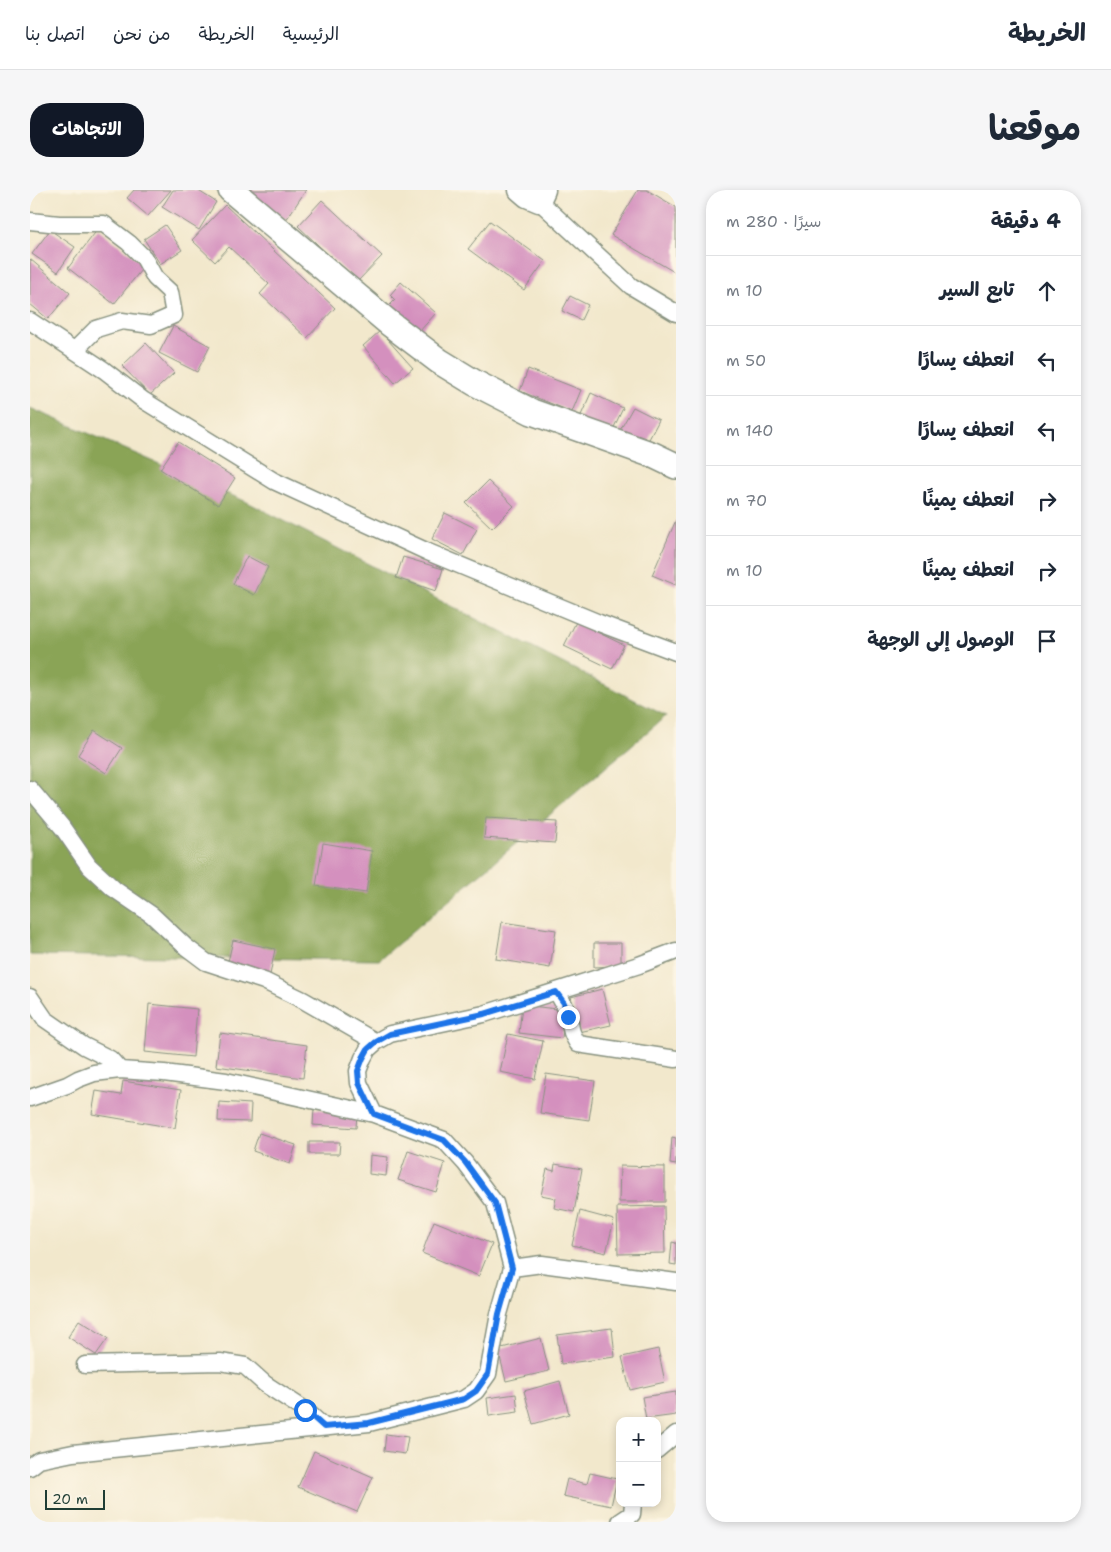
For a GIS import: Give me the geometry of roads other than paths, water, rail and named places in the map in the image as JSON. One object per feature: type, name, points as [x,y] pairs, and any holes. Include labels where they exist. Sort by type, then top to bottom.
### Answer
[{"type":"main road","points":[[231,190],[389,323],[439,361],[475,383],[532,412],[653,455],[676,466]]},
{"type":"street","points":[[534,194],[631,286],[676,312]]},
{"type":"street","points":[[30,221],[59,224],[104,224],[144,258],[155,278],[170,292],[174,315],[151,325],[122,321],[96,329],[75,350]]},
{"type":"street","points":[[30,321],[75,350],[150,405],[274,481],[428,552],[599,623],[676,652]]},
{"type":"street","points":[[30,789],[62,827],[89,866],[114,889],[152,915],[186,947],[206,962],[264,981],[303,1000],[376,1042]]},
{"type":"street","points":[[374,1114],[359,1083],[358,1071],[368,1049],[390,1034],[484,1014],[639,965],[676,951]]},
{"type":"street","points":[[556,992],[564,1003],[571,1032],[578,1044],[676,1059]]},
{"type":"street","points":[[30,997],[45,1019],[84,1046],[110,1059],[120,1070]]},
{"type":"street","points":[[30,1098],[67,1086],[78,1079],[94,1073],[120,1070],[164,1073],[226,1081],[374,1114],[444,1140],[465,1162],[495,1203],[512,1268],[499,1314],[488,1374],[476,1391],[464,1399],[369,1423],[73,1453],[39,1460],[30,1467]]},
{"type":"street","points":[[512,1268],[542,1264],[676,1282]]},
{"type":"street","points":[[85,1365],[220,1362],[245,1366],[265,1384],[305,1410],[324,1427]]},
{"type":"street","points":[[661,1447],[676,1434]]},
{"type":"street","points":[[620,1522],[632,1514],[633,1507]]}]
